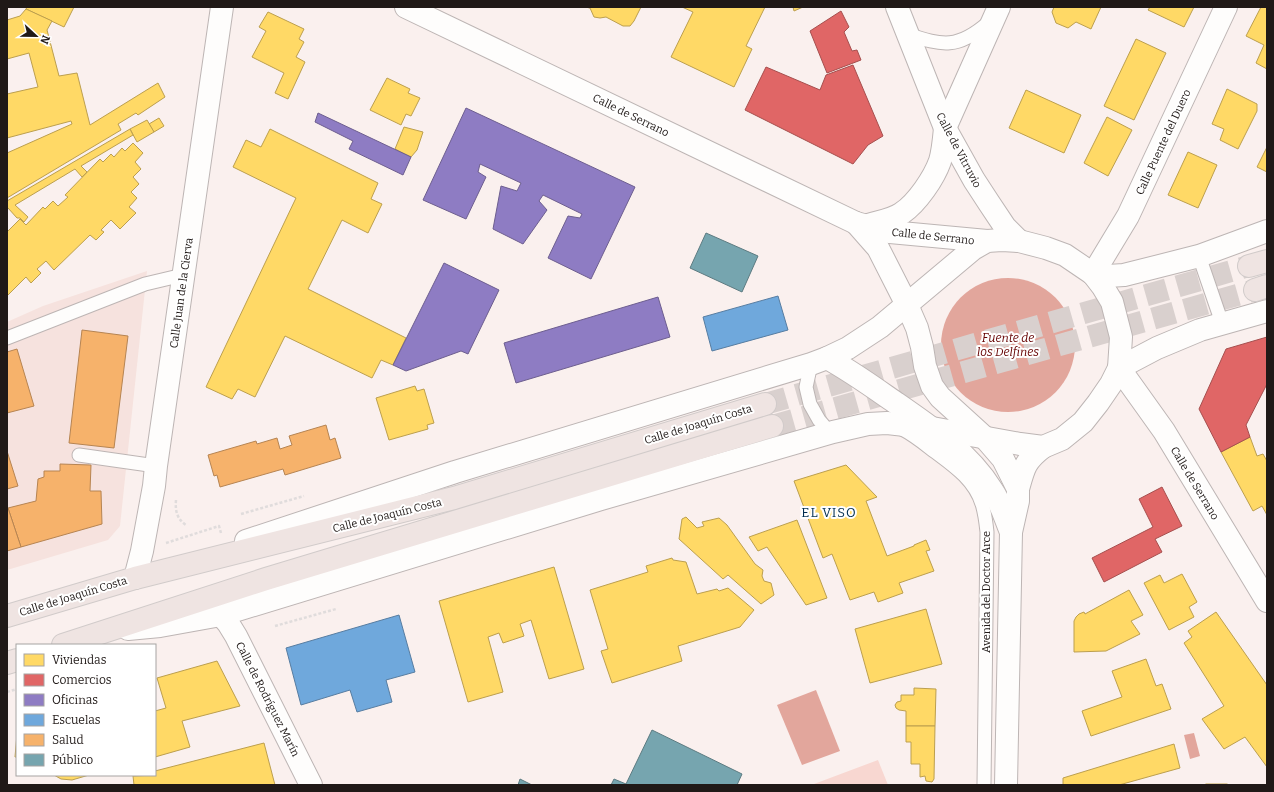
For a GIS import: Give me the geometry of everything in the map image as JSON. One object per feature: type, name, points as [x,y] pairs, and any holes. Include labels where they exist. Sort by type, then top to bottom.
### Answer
[{"type":"main road","name":"Calle de Joaquín Costa","points":[[7,616],[135,578],[454,498],[764,404]]},
{"type":"main road","points":[[67,644],[266,579],[772,426]]},
{"type":"street","name":"Calle Juan de la Cierva","points":[[135,578],[142,551],[154,486],[222,7]]},
{"type":"street","name":"Calle de Serrano","points":[[406,7],[860,225],[890,232],[987,241],[1019,241],[1065,255],[1093,274]]},
{"type":"street","name":"Calle de Vitruvio","points":[[897,7],[945,128],[974,180],[989,203],[1005,227],[1019,241]]},
{"type":"street","name":"Calle Puente del Duero","points":[[1093,274],[1128,216],[1226,7]]},
{"type":"street","points":[[860,225],[901,214],[910,207],[921,194],[933,176],[940,162],[945,128],[996,13]]},
{"type":"street","name":"Calle de Serrano","points":[[860,225],[878,248],[907,305],[917,328],[925,366],[932,386],[940,397],[984,437],[1003,459],[1018,489]]},
{"type":"street","points":[[1093,274],[1108,276],[1124,275],[1199,256],[1267,231]]},
{"type":"street","points":[[135,578],[455,472],[819,361],[863,339],[880,327],[973,249],[987,241]]},
{"type":"street","points":[[1011,532],[1018,500],[1018,489],[1026,464],[1031,456],[1042,447],[1062,439],[1082,422],[1098,403],[1119,368],[1121,337],[1112,302],[1093,274]]},
{"type":"street","points":[[1119,368],[1157,348],[1200,330],[1222,322],[1267,311]]},
{"type":"street","points":[[819,361],[849,370],[932,428],[966,458],[992,490],[1011,532]]},
{"type":"street","name":"Calle de Serrano","points":[[1119,368],[1164,431],[1267,601]]},
{"type":"street","points":[[108,630],[160,626],[221,615],[601,500],[834,432],[868,424],[887,423],[932,428],[1042,447]]},
{"type":"street","name":"Avenida del Doctor Arce","points":[[1006,785],[1011,532]]},
{"type":"street","name":"Calle de Rodríguez Marín","points":[[221,615],[236,636],[311,785]]},
{"type":"lane","points":[[907,34],[946,44],[959,41],[975,34],[996,13]]},
{"type":"lane","points":[[1199,256],[1222,322]]},
{"type":"lane","points":[[7,338],[145,284],[184,275]]},
{"type":"lane","points":[[819,361],[806,387],[810,404],[819,420],[825,427],[834,432]]},
{"type":"lane","name":"Avenida del Doctor Arce","points":[[887,423],[912,434],[958,468],[970,481],[983,505],[987,532],[984,785]]},
{"type":"lane","points":[[79,454],[156,466]]},
{"type":"path","points":[[177,496],[176,513],[186,525]]},
{"type":"path","points":[[241,514],[304,496]]},
{"type":"path","points":[[164,544],[219,526]]},
{"type":"path","points":[[275,626],[336,609]]},
{"type":"shaded area","points":[[147,271],[120,526],[108,540],[7,570],[7,322],[43,306]]},
{"type":"shaded area","points":[[878,760],[888,785],[814,785],[814,784]]},
{"type":"water","name":"Fuente de los Delfines","points":[[1001,278],[1015,278],[1034,283],[1056,297],[1070,319],[1074,332],[1074,358],[1070,371],[1056,393],[1034,407],[1015,412],[1001,412],[982,407],[960,393],[946,371],[941,352],[941,338],[946,319],[960,297],[982,283]]},
{"type":"water","points":[[816,690],[840,751],[802,765],[777,705]]},
{"type":"water","points":[[1194,733],[1200,756],[1190,759],[1184,735]]},
{"type":"building: Viviendas","points":[[27,7],[74,7],[64,27],[26,9]]},
{"type":"building: Viviendas","points":[[585,7],[641,7],[630,26],[623,26],[606,17],[594,17],[590,8]]},
{"type":"building: Viviendas","points":[[682,7],[765,7],[746,46],[752,49],[734,87],[671,57],[693,12]]},
{"type":"building: Viviendas","points":[[793,7],[803,7],[794,11]]},
{"type":"building: Viviendas","points":[[1054,7],[1101,7],[1091,29],[1076,22],[1068,28],[1056,23],[1052,12]]},
{"type":"building: Viviendas","points":[[1150,7],[1194,7],[1184,27],[1148,10]]},
{"type":"building: Viviendas","points":[[1261,7],[1267,7],[1267,69],[1256,63],[1264,45],[1246,36]]},
{"type":"building: Viviendas","points":[[26,9],[52,21],[47,30],[59,76],[77,73],[90,125],[158,83],[165,97],[138,115],[136,113],[118,124],[121,130],[7,198],[7,153],[72,124],[71,121],[7,138],[7,94],[38,87],[29,53],[7,59],[7,20],[20,16]]},
{"type":"building: Viviendas","points":[[268,12],[304,29],[299,39],[304,42],[296,57],[305,62],[288,99],[275,93],[284,73],[252,57],[266,31],[259,27]]},
{"type":"building: Viviendas","points":[[1136,39],[1166,53],[1134,120],[1104,106]]},
{"type":"building: Viviendas","points":[[387,78],[410,89],[408,93],[420,98],[411,116],[406,114],[401,125],[370,110]]},
{"type":"building: Viviendas","points":[[1227,89],[1257,104],[1257,111],[1238,149],[1220,140],[1224,129],[1212,124]]},
{"type":"building: Viviendas","points":[[1026,90],[1081,115],[1064,153],[1009,128]]},
{"type":"building: Viviendas","points":[[1107,117],[1132,130],[1108,176],[1084,163]]},
{"type":"building: Viviendas","points":[[159,118],[164,126],[154,132],[149,124]]},
{"type":"building: Viviendas","points":[[147,120],[154,132],[137,142],[130,129]]},
{"type":"building: Viviendas","points":[[404,127],[423,132],[417,150],[411,157],[395,149]]},
{"type":"building: Viviendas","points":[[130,129],[133,135],[81,166],[87,172],[82,177],[75,169],[15,205],[28,217],[24,222],[20,218],[17,218],[8,208],[7,209],[7,201]]},
{"type":"building: Viviendas","points":[[270,129],[378,183],[371,199],[382,204],[368,233],[342,220],[308,289],[406,338],[393,365],[381,360],[372,378],[285,336],[255,397],[238,389],[232,399],[206,387],[296,198],[233,167],[246,140],[261,147]]},
{"type":"building: Viviendas","points":[[133,143],[143,153],[135,162],[141,169],[133,177],[139,184],[131,192],[137,198],[129,207],[136,213],[120,229],[111,220],[101,230],[104,232],[96,240],[90,235],[54,270],[46,261],[37,269],[41,273],[31,283],[26,277],[7,296],[7,232],[20,219],[26,225],[43,207],[45,209],[53,201],[58,206],[68,197],[65,195],[100,159],[103,162],[111,154],[114,157],[122,148],[125,151]]},
{"type":"building: Viviendas","points":[[1267,147],[1267,172],[1257,167]]},
{"type":"building: Viviendas","points":[[1188,152],[1217,165],[1198,208],[1168,195]]},
{"type":"building: Viviendas","points":[[415,386],[417,391],[424,389],[434,423],[427,425],[428,429],[389,440],[376,398]]},
{"type":"building: Viviendas","points":[[1250,437],[1257,456],[1263,454],[1267,461],[1267,515],[1262,506],[1253,511],[1221,452]]},
{"type":"building: Viviendas","points":[[846,465],[877,497],[866,501],[887,556],[926,540],[930,550],[926,551],[934,571],[899,583],[903,593],[878,602],[874,592],[850,600],[832,554],[823,558],[794,481]]},
{"type":"building: Viviendas","points":[[686,517],[697,528],[704,526],[702,522],[719,518],[727,525],[755,564],[763,570],[762,576],[764,581],[771,583],[774,595],[761,604],[728,575],[723,579],[679,539],[682,519]]},
{"type":"building: Viviendas","points":[[797,520],[827,598],[806,605],[767,547],[758,551],[749,537]]},
{"type":"building: Viviendas","points":[[672,558],[673,560],[686,562],[697,594],[717,589],[719,591],[728,588],[754,610],[740,627],[678,646],[682,661],[612,683],[601,651],[608,649],[590,590],[648,572],[646,566]]},
{"type":"building: Viviendas","points":[[554,567],[584,669],[549,679],[531,620],[520,624],[524,636],[503,643],[499,633],[488,637],[503,692],[468,702],[439,601]]},
{"type":"building: Viviendas","points":[[1182,574],[1197,602],[1189,607],[1194,617],[1169,630],[1144,583],[1160,575],[1164,583]]},
{"type":"building: Viviendas","points":[[1129,590],[1143,615],[1131,621],[1140,634],[1106,651],[1074,652],[1074,621],[1076,617],[1084,612],[1085,614]]},
{"type":"building: Viviendas","points":[[926,609],[942,664],[870,683],[855,629]]},
{"type":"building: Viviendas","points":[[1216,612],[1267,685],[1267,767],[1245,737],[1224,749],[1202,719],[1224,706],[1184,643],[1192,637],[1188,631]]},
{"type":"building: Viviendas","points":[[1146,659],[1156,686],[1162,684],[1171,709],[1091,736],[1082,711],[1122,697],[1112,671]]},
{"type":"building: Viviendas","points":[[217,661],[240,706],[182,721],[190,747],[156,757],[156,711],[166,708],[157,678]]},
{"type":"building: Viviendas","points":[[914,688],[936,689],[935,726],[906,726],[906,711],[896,708],[895,705],[897,702],[901,701],[901,695],[914,695]]},
{"type":"building: Viviendas","points":[[906,726],[935,726],[934,779],[932,782],[926,781],[925,776],[920,777],[920,764],[911,764],[911,742],[906,742]]},
{"type":"building: Viviendas","points":[[264,743],[275,785],[134,785],[133,776],[156,776],[156,771]]},
{"type":"building: Viviendas","points":[[1174,744],[1180,768],[1119,785],[1063,785],[1063,778]]},
{"type":"building: Viviendas","points":[[56,776],[86,776],[72,780],[61,779]]},
{"type":"building: Viviendas","points":[[1227,784],[1227,785],[1206,785]]},
{"type":"building: Comercios","points":[[841,11],[849,27],[844,32],[852,51],[857,50],[861,60],[827,73],[810,31]]},
{"type":"building: Comercios","points":[[853,65],[883,136],[868,145],[853,164],[745,110],[766,67],[820,90],[826,75]]},
{"type":"building: Comercios","points":[[1267,337],[1267,384],[1246,425],[1250,437],[1221,452],[1199,409],[1226,349]]},
{"type":"building: Comercios","points":[[1162,487],[1182,526],[1155,539],[1162,552],[1104,582],[1092,558],[1153,527],[1139,499]]},
{"type":"building: Oficinas","points":[[466,108],[635,187],[591,279],[548,258],[568,216],[580,218],[582,214],[543,195],[539,201],[547,210],[523,244],[493,229],[501,186],[517,191],[521,183],[480,164],[478,172],[486,177],[466,219],[423,200]]},
{"type":"building: Oficinas","points":[[318,113],[411,157],[403,175],[349,149],[353,141],[315,122]]},
{"type":"building: Oficinas","points":[[444,263],[499,290],[468,354],[461,351],[406,371],[393,365]]},
{"type":"building: Oficinas","points":[[658,297],[670,337],[516,383],[504,343]]},
{"type":"building: Escuelas","points":[[778,296],[788,330],[712,351],[703,317]]},
{"type":"building: Escuelas","points":[[399,615],[415,672],[386,680],[392,702],[357,712],[350,690],[301,705],[286,648]]},
{"type":"building: Salud","points":[[82,330],[128,336],[114,448],[69,443]]},
{"type":"building: Salud","points":[[17,349],[34,406],[7,413],[7,352]]},
{"type":"building: Salud","points":[[326,425],[330,440],[335,438],[341,458],[285,475],[283,469],[220,487],[217,475],[214,476],[208,455],[256,441],[257,444],[277,438],[280,449],[292,445],[289,436]]},
{"type":"building: Salud","points":[[7,451],[18,486],[7,489]]},
{"type":"building: Salud","points":[[60,464],[91,465],[90,491],[101,491],[102,524],[21,547],[8,508],[36,501],[38,479],[44,477],[44,471],[60,471]]},
{"type":"building: Salud","points":[[7,508],[21,547],[7,551]]},
{"type":"building: Público","points":[[706,233],[758,256],[742,292],[690,268]]},
{"type":"building: Público","points":[[652,730],[742,774],[737,785],[611,785],[614,779],[626,784]]},
{"type":"building: Público","points":[[520,779],[532,785],[518,785]]},
{"type":"tunnel","points":[[765,404],[1249,266]]},
{"type":"tunnel","points":[[772,426],[1255,290]]},
{"type":"district","name":"EL VISO","points":[[829,512]]}]
